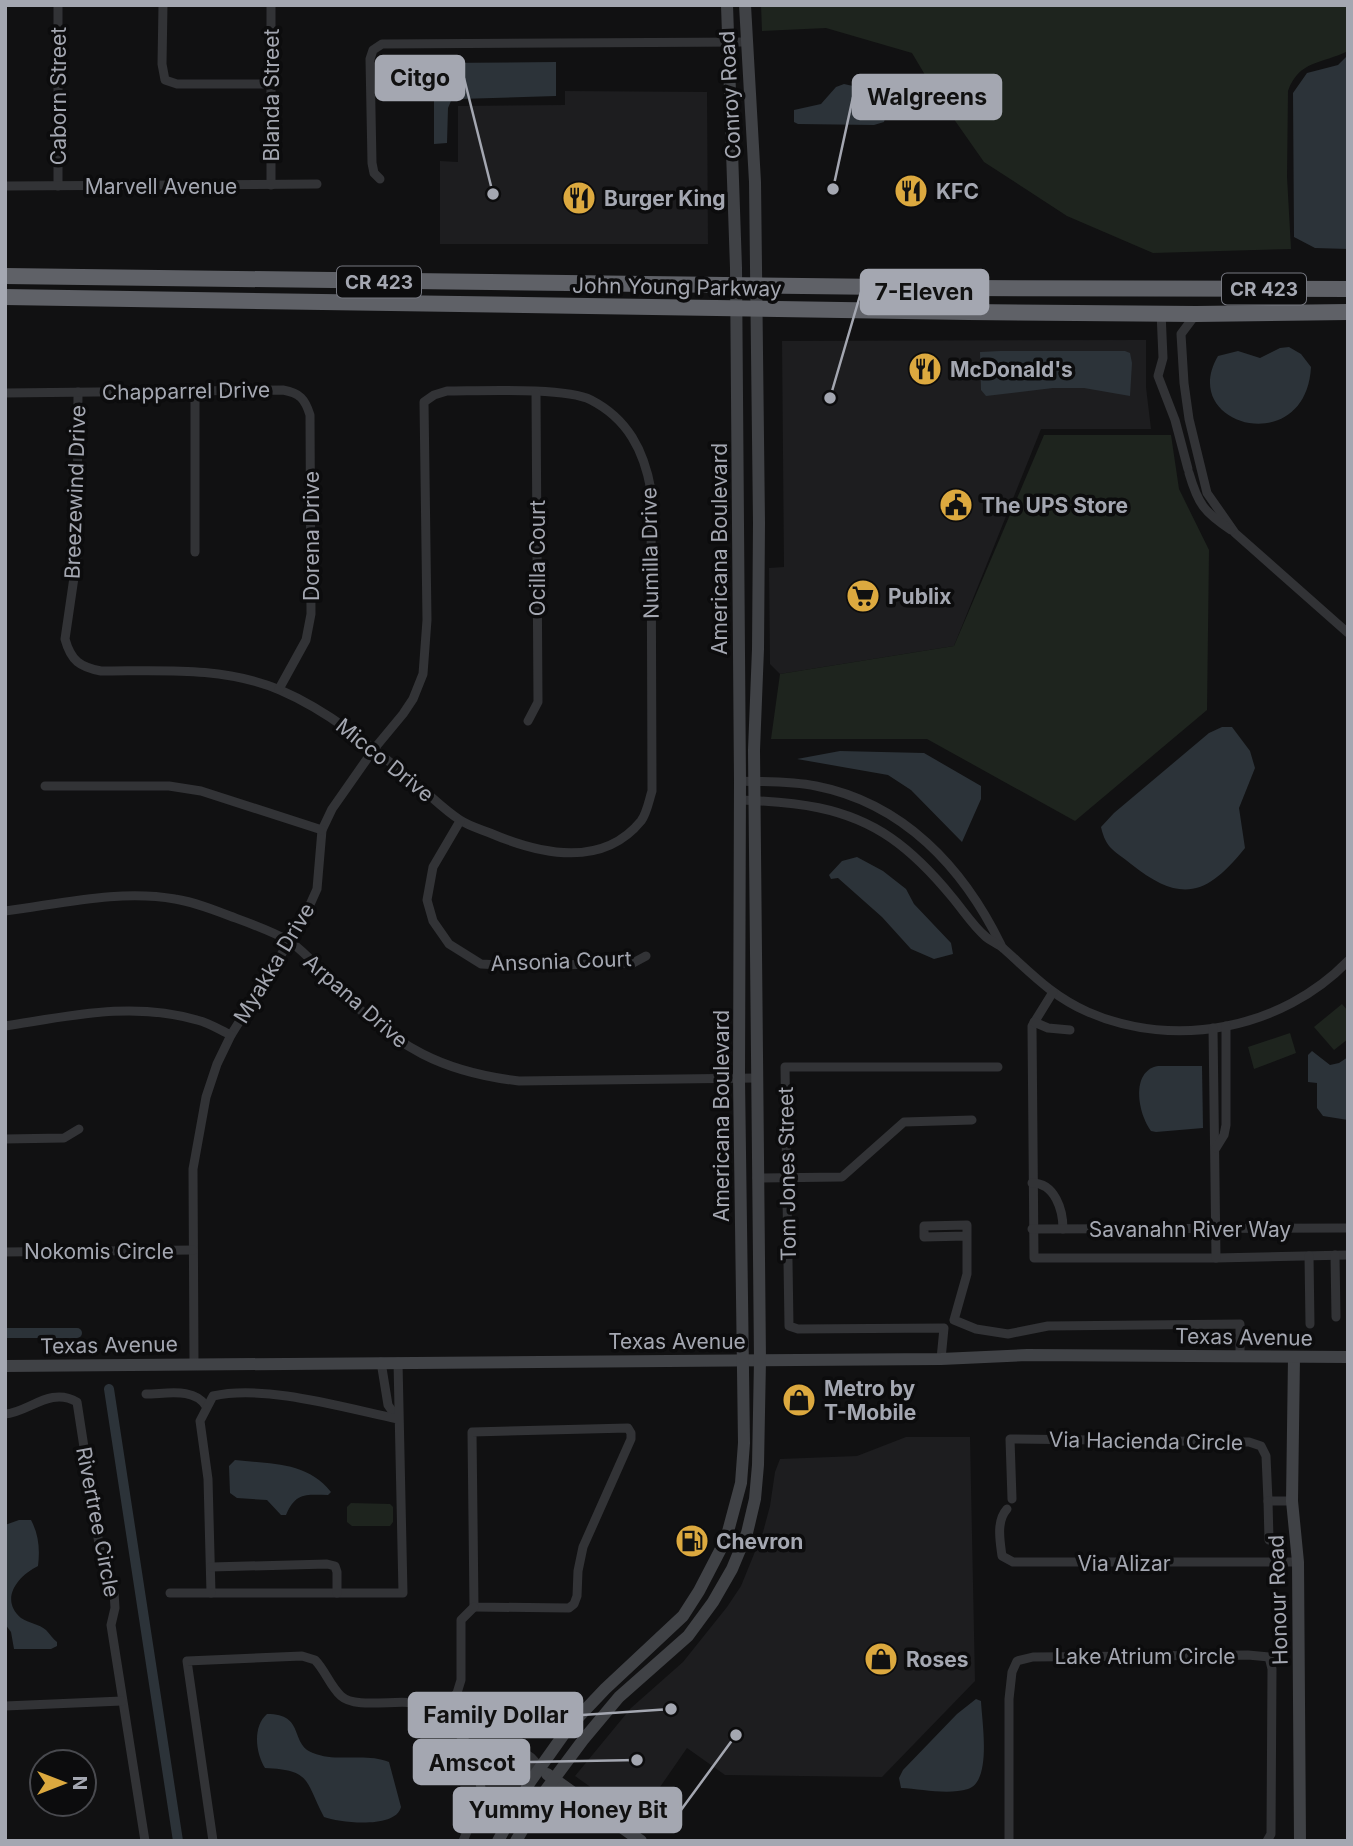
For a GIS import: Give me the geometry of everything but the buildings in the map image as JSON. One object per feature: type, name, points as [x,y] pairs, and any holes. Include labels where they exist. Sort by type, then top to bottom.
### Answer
[{"type":"highway","name":"John Young Parkway","points":[[5,276],[1341,289]]},
{"type":"highway","points":[[1119,312],[1156,305],[1171,289]]},
{"type":"highway","points":[[1161,312],[1171,300],[1304,299],[1341,289]]},
{"type":"highway","name":"John Young Parkway","points":[[5,297],[737,309],[1196,314],[1348,312]]},
{"type":"main road","name":"Conroy Road","points":[[727,5],[737,309]]},
{"type":"main road","name":"Conroy Road","points":[[745,5],[755,182],[756,309]]},
{"type":"main road","name":"Americana Boulevard","points":[[498,1841],[539,1768],[569,1727],[605,1689],[683,1616],[726,1539],[741,1482],[744,1443],[739,1079],[737,309]]},
{"type":"main road","name":"Americana Boulevard","points":[[516,1841],[553,1779],[614,1703],[688,1636],[713,1602],[732,1569],[747,1533],[755,1499],[760,1360],[754,801],[759,548],[756,309]]},
{"type":"main road","points":[[738,518],[747,537],[759,548]]},
{"type":"main road","points":[[739,649],[758,649]]},
{"type":"main road","name":"Texas Avenue","points":[[5,1366],[941,1359],[1027,1355],[1348,1357]]},
{"type":"main road","name":"Honour Road","points":[[1294,1357],[1292,1501],[1298,1562],[1300,1841]]},
{"type":"main road","points":[[699,1591],[713,1602]]},
{"type":"main road","points":[[539,1768],[641,1841]]},
{"type":"street","name":"Caborn Street","points":[[58,5],[58,186]]},
{"type":"street","points":[[163,5],[162,64],[165,80],[177,84],[270,84]]},
{"type":"street","name":"Blanda Street","points":[[271,5],[271,185]]},
{"type":"street","points":[[380,180],[374,173],[372,163],[370,59],[373,50],[382,44],[746,42]]},
{"type":"street","name":"Marvell Avenue","points":[[5,186],[317,184]]},
{"type":"street","points":[[1161,312],[1163,358],[1158,376],[1175,420],[1196,498],[1213,518],[1235,533],[1348,634]]},
{"type":"street","points":[[1196,314],[1181,334],[1189,419],[1208,493],[1235,533]]},
{"type":"street","name":"Chapparrel Drive","points":[[5,393],[284,390]]},
{"type":"street","name":"Dorena Drive","points":[[279,689],[306,640],[311,614],[310,415],[305,400],[295,392],[284,390]]},
{"type":"street","name":"Numilla Drive","points":[[447,391],[562,393],[590,399],[618,420],[634,439],[646,463],[651,490],[652,791]]},
{"type":"street","name":"Myakka Drive","points":[[194,1363],[193,1169],[199,1126],[217,1064],[231,1035],[290,942],[317,890],[322,830],[345,789],[374,748],[403,714],[424,674],[427,620],[424,402],[447,391]]},
{"type":"street","name":"Breezewind Drive","points":[[78,392],[77,557],[65,639],[68,650],[85,668]]},
{"type":"street","points":[[195,392],[195,552]]},
{"type":"street","name":"Ocilla Court","points":[[528,721],[538,702],[536,393]]},
{"type":"street","name":"Micco Drive","points":[[85,668],[101,671],[213,673],[279,689],[328,714],[374,748],[460,821],[539,850],[570,853],[596,851],[620,841],[643,819],[652,791]]},
{"type":"street","points":[[740,781],[806,784],[833,790],[860,799],[906,824],[948,863],[972,894],[1002,946],[1030,974],[1087,1011],[1131,1026],[1170,1030],[1213,1028],[1261,1017],[1295,1002],[1324,983],[1348,961]]},
{"type":"street","points":[[45,786],[169,786],[201,791],[322,830]]},
{"type":"street","points":[[740,800],[791,802],[827,808],[866,822],[892,838],[919,861],[986,937],[1002,946]]},
{"type":"street","name":"Ansonia Court","points":[[460,821],[433,867],[427,900],[433,921],[449,944],[481,964],[522,966],[633,963],[646,956]]},
{"type":"street","name":"Arpana Drive","points":[[5,911],[120,897],[171,898],[190,902],[244,921],[290,942],[380,1027],[410,1050],[457,1069],[495,1078],[519,1081],[757,1079]]},
{"type":"street","points":[[1054,992],[1032,1026],[1034,1258],[1348,1255]]},
{"type":"street","points":[[5,1026],[88,1011],[126,1009],[199,1020],[231,1035]]},
{"type":"street","points":[[1034,1022],[1048,1028],[1070,1030]]},
{"type":"street","points":[[1215,1149],[1224,1135],[1226,1125],[1226,1026]]},
{"type":"street","points":[[1213,1028],[1216,1258]]},
{"type":"street","name":"Tom Jones Street","points":[[941,1359],[944,1328],[798,1329],[789,1325],[785,1067],[998,1067]]},
{"type":"street","points":[[757,1178],[842,1177],[904,1122],[972,1120]]},
{"type":"street","points":[[5,1139],[64,1138],[79,1129]]},
{"type":"street","points":[[1032,1183],[1041,1183],[1050,1191],[1062,1210],[1063,1229]]},
{"type":"street","name":"Savanahn River Way","points":[[1032,1229],[1348,1228]]},
{"type":"street","points":[[967,1236],[967,1275],[954,1320],[976,1329],[1008,1334],[1048,1325],[1240,1324],[1240,1357]]},
{"type":"street","name":"Nokomis Circle","points":[[5,1252],[193,1250]]},
{"type":"street","points":[[1335,1255],[1336,1317]]},
{"type":"street","points":[[1309,1256],[1310,1324]]},
{"type":"street","points":[[381,1362],[388,1405],[398,1419]]},
{"type":"street","points":[[170,1593],[403,1593],[398,1362]]},
{"type":"street","points":[[211,1593],[208,1479],[200,1421],[213,1396],[258,1393],[398,1419]]},
{"type":"street","points":[[146,1394],[192,1394],[201,1398],[206,1406]]},
{"type":"street","name":"Rivertree Circle","points":[[5,1414],[15,1414],[40,1400],[70,1398],[77,1402],[101,1558],[114,1592],[115,1608],[111,1625],[145,1841]]},
{"type":"street","points":[[439,1713],[457,1693],[461,1680],[461,1620],[474,1607],[569,1608],[574,1604],[583,1547],[631,1439],[628,1428],[472,1432],[474,1607]]},
{"type":"street","name":"Via Hacienda Circle","points":[[1012,1499],[1010,1439],[1249,1442],[1261,1446],[1266,1456],[1268,1501]]},
{"type":"street","points":[[1269,1540],[1268,1501],[1292,1501]]},
{"type":"street","name":"Via Alizar","points":[[1007,1509],[1002,1514],[1000,1543],[1002,1556],[1013,1562],[1298,1562]]},
{"type":"street","points":[[211,1567],[327,1564],[335,1566],[337,1593]]},
{"type":"street","name":"Lake Atrium Circle","points":[[1009,1841],[1009,1699],[1012,1672],[1017,1661],[1033,1657],[1248,1655],[1269,1657],[1272,1669],[1271,1834],[1267,1841]]},
{"type":"street","points":[[213,1841],[187,1661],[302,1656],[315,1660],[341,1696],[352,1702],[424,1704],[439,1713],[471,1748]]},
{"type":"street","points":[[5,1706],[122,1701]]},
{"type":"street","points":[[482,1745],[490,1750],[527,1753],[535,1759],[539,1768],[529,1768],[508,1761],[492,1762],[485,1769],[477,1770],[472,1768],[467,1759],[471,1748],[482,1745]]},
{"type":"street","points":[[490,1750],[492,1762]]},
{"type":"street","points":[[463,1841],[480,1804],[482,1792],[477,1770]]},
{"type":"shaded area","points":[[761,5],[1348,5],[1348,51],[1305,68],[1288,91],[1287,177],[1291,249],[1153,253],[1067,216],[984,162],[937,95],[912,53],[826,28],[762,31]]},
{"type":"shaded area","points":[[1348,55],[1348,249],[1315,248],[1294,237],[1293,93],[1307,73],[1338,65]]},
{"type":"shaded area","points":[[556,62],[556,96],[451,101],[448,108],[447,143],[434,144],[434,63]]},
{"type":"shaded area","points":[[844,84],[853,86],[884,106],[884,122],[874,125],[794,122],[794,110],[821,104],[836,87]]},
{"type":"shaded area","points":[[565,91],[707,92],[708,244],[440,244],[440,161],[458,162],[458,106],[565,105]]},
{"type":"shaded area","points":[[1146,340],[1146,387],[1151,429],[1041,429],[954,646],[780,674],[770,664],[769,568],[784,567],[782,341]]},
{"type":"shaded area","points":[[1289,347],[1301,354],[1311,367],[1304,396],[1289,414],[1269,423],[1247,423],[1228,415],[1215,400],[1210,380],[1218,356],[1238,351],[1260,358],[1280,348]]},
{"type":"shaded area","points":[[1125,351],[1130,353],[1132,363],[1130,396],[1084,388],[1053,388],[986,396],[981,390],[980,352]]},
{"type":"shaded area","points":[[1044,435],[1171,435],[1179,489],[1209,550],[1207,710],[1075,821],[927,739],[771,739],[780,674],[954,646]]},
{"type":"shaded area","points":[[1222,727],[1232,727],[1250,751],[1255,768],[1239,808],[1245,848],[1218,877],[1205,885],[1178,889],[1164,885],[1148,877],[1112,848],[1105,840],[1101,827],[1209,733]]},
{"type":"shaded area","points":[[840,751],[924,753],[981,786],[981,799],[962,842],[911,790],[888,775],[797,759]]},
{"type":"shaded area","points":[[857,857],[883,871],[906,889],[914,904],[951,943],[953,954],[934,959],[911,949],[882,917],[838,878],[831,879],[829,875],[842,861]]},
{"type":"shaded area","points":[[1342,1004],[1348,1011],[1348,1039],[1334,1050],[1314,1027]]},
{"type":"shaded area","points":[[1290,1033],[1296,1053],[1254,1069],[1248,1047]]},
{"type":"shaded area","points":[[1312,1051],[1330,1065],[1348,1057],[1348,1120],[1323,1116],[1317,1108],[1317,1083],[1308,1082],[1308,1055]]},
{"type":"shaded area","points":[[1158,1066],[1202,1066],[1203,1128],[1151,1131],[1140,1104],[1140,1084],[1149,1070]]},
{"type":"shaded area","points":[[906,1437],[970,1437],[975,1681],[882,1777],[725,1775],[687,1748],[640,1816],[634,1818],[575,1776],[631,1708],[683,1662],[741,1586],[763,1532],[780,1459],[857,1456]]},
{"type":"shaded area","points":[[235,1460],[299,1469],[311,1474],[331,1492],[328,1495],[302,1496],[294,1502],[286,1515],[281,1515],[267,1500],[237,1498],[230,1493],[229,1466]]},
{"type":"shaded area","points":[[351,1503],[390,1504],[393,1507],[393,1522],[390,1526],[352,1526],[347,1522],[347,1507]]},
{"type":"shaded area","points":[[19,1520],[31,1520],[34,1526],[39,1560],[38,1566],[23,1576],[13,1589],[12,1604],[21,1618],[46,1630],[57,1642],[57,1646],[51,1649],[14,1649],[11,1632],[5,1624],[5,1525]]},
{"type":"shaded area","points":[[976,1699],[981,1701],[984,1750],[980,1775],[975,1784],[968,1789],[952,1792],[901,1788],[899,1778],[903,1770],[957,1714]]},
{"type":"shaded area","points":[[267,1714],[287,1719],[301,1743],[313,1753],[389,1762],[401,1807],[397,1814],[389,1819],[367,1822],[324,1817],[309,1786],[299,1775],[291,1771],[265,1768],[257,1740],[259,1725]]},
{"type":"waterway","points":[[5,1333],[77,1333]]},
{"type":"waterway","points":[[109,1389],[178,1841]]},
{"type":"place","name":"Walgreens","points":[[833,189]]},
{"type":"place","name":"KFC","points":[[911,191]]},
{"type":"place","name":"Citgo","points":[[493,194]]},
{"type":"place","name":"Burger King","points":[[579,198]]},
{"type":"place","name":"McDonald's","points":[[925,369]]},
{"type":"place","name":"7-Eleven","points":[[830,398]]},
{"type":"place","name":"The UPS Store","points":[[956,505]]},
{"type":"place","name":"Publix","points":[[863,596]]},
{"type":"place","name":"Metro by T-Mobile","points":[[799,1400]]},
{"type":"place","name":"Chevron","points":[[692,1541]]},
{"type":"place","name":"Roses","points":[[881,1659]]},
{"type":"place","name":"Family Dollar","points":[[671,1709]]},
{"type":"place","name":"Yummy Honey Bit","points":[[736,1735]]},
{"type":"place","name":"Amscot","points":[[637,1760]]}]
